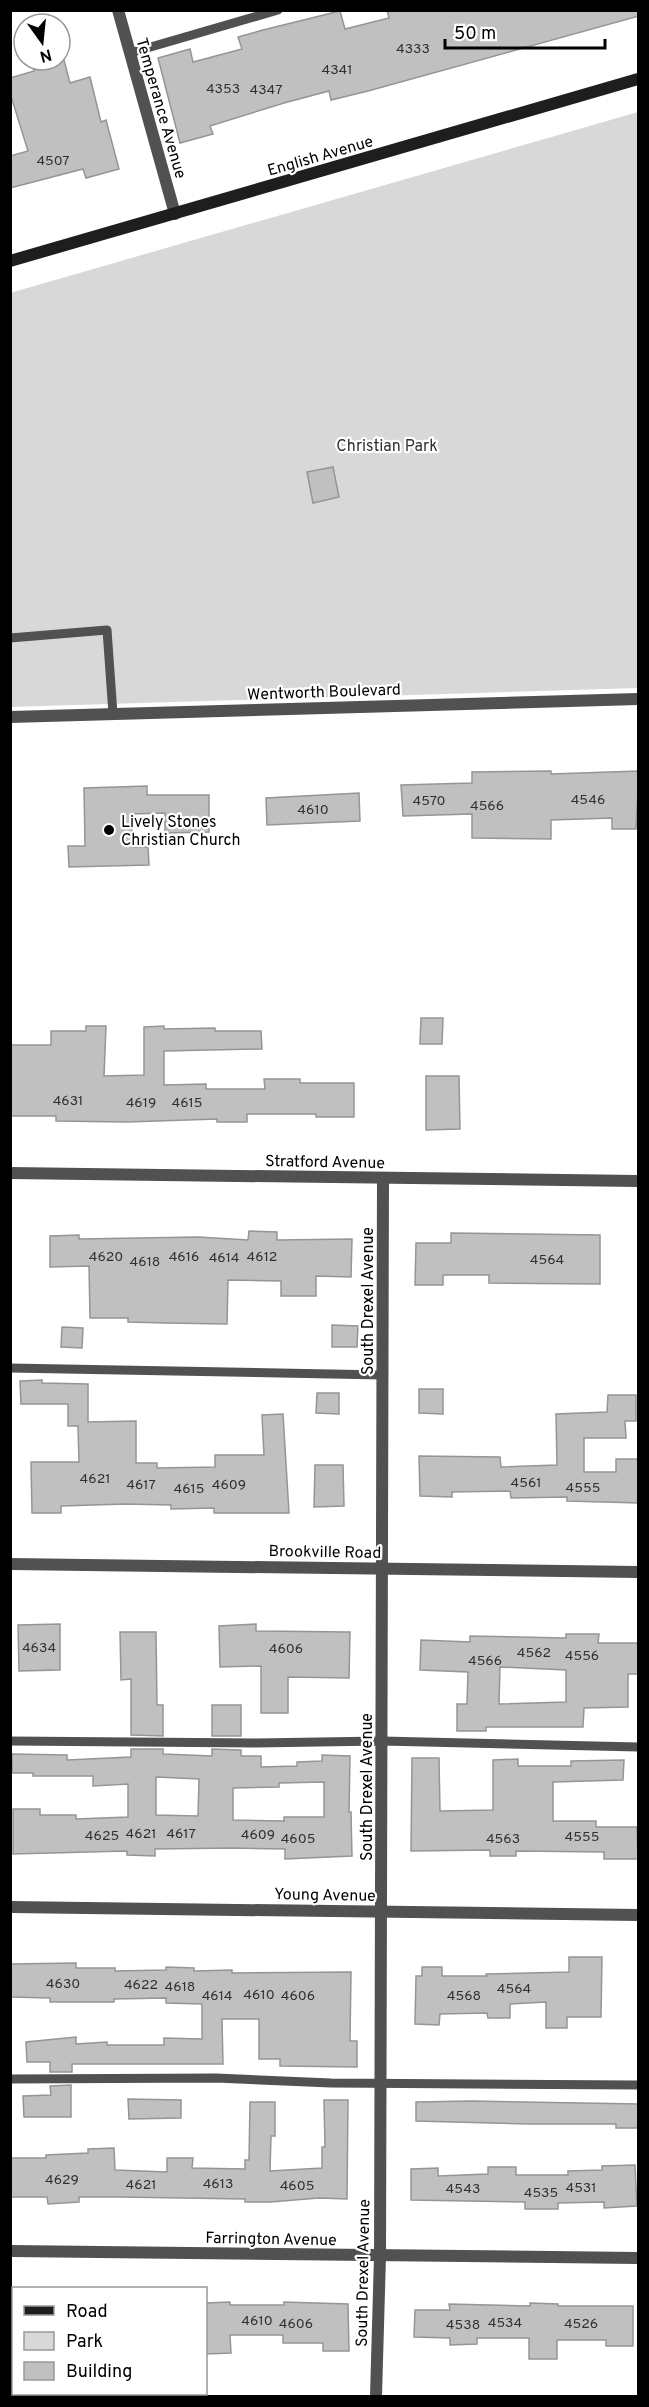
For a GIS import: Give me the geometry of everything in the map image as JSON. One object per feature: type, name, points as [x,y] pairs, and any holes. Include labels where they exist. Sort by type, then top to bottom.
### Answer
[{"type":"main road","name":"English Avenue","points":[[10,261],[639,79]]},
{"type":"street","name":"Temperance Avenue","points":[[118,10],[175,214]]},
{"type":"street","name":"Wentworth Boulevard","points":[[10,717],[639,699]]},
{"type":"street","name":"Stratford Avenue","points":[[10,1173],[639,1181]]},
{"type":"street","name":"South Drexel Avenue","points":[[376,2397],[380,2256],[382,1911],[383,1178]]},
{"type":"street","name":"Brookville Road","points":[[10,1564],[639,1572]]},
{"type":"street","name":"Young Avenue","points":[[10,1907],[639,1915]]},
{"type":"street","name":"Farrington Avenue","points":[[10,2251],[639,2258]]},
{"type":"lane","points":[[130,53],[278,10]]},
{"type":"lane","points":[[10,638],[106,630],[113,714]]},
{"type":"lane","points":[[10,1368],[383,1375]]},
{"type":"lane","points":[[10,1741],[222,1743],[382,1741],[639,1746]]},
{"type":"lane","points":[[10,2079],[194,2078],[331,2083],[639,2085]]},
{"type":"green space","name":"Christian Park","points":[[638,112],[638,688],[11,707],[10,293]]},
{"type":"building","points":[[387,10],[639,10],[639,16],[368,91],[331,100],[329,91],[284,103],[210,126],[213,134],[180,143],[158,58],[190,49],[193,62],[242,49],[238,37],[263,30],[340,11],[345,29],[389,18]]},
{"type":"building","points":[[31,72],[67,72],[70,83],[90,77],[101,122],[106,120],[119,169],[86,178],[83,169],[10,188],[10,156],[28,151],[10,93],[10,78]]},
{"type":"building","points":[[333,467],[339,497],[313,503],[307,472]]},
{"type":"building","points":[[551,771],[551,774],[639,771],[636,829],[612,829],[612,818],[551,820],[551,839],[472,838],[472,814],[403,816],[401,785],[472,783],[472,772]]},
{"type":"building","name":"Lively Stones Christian Church","points":[[147,786],[147,795],[209,795],[209,832],[165,833],[165,813],[132,814],[132,847],[148,847],[149,865],[69,867],[68,846],[85,846],[84,788]]},
{"type":"building","points":[[359,793],[360,821],[267,825],[266,798]]},
{"type":"building","points":[[421,1018],[443,1018],[442,1044],[420,1044]]},
{"type":"building","points":[[86,1026],[106,1026],[104,1076],[144,1075],[144,1027],[261,1031],[262,1049],[164,1051],[164,1085],[206,1084],[206,1089],[265,1089],[264,1079],[300,1079],[300,1083],[354,1083],[354,1117],[316,1117],[316,1114],[247,1114],[247,1122],[217,1122],[217,1119],[127,1122],[56,1121],[56,1116],[10,1116],[10,1045],[51,1045],[51,1031],[86,1031]]},
{"type":"building","points":[[426,1076],[459,1076],[460,1129],[426,1130]]},
{"type":"building","points":[[249,1231],[277,1232],[277,1240],[352,1239],[351,1277],[316,1276],[316,1296],[281,1296],[281,1281],[228,1280],[227,1324],[128,1322],[128,1318],[90,1318],[89,1266],[50,1267],[50,1236],[79,1235],[79,1239],[198,1237],[248,1240]]},
{"type":"building","points":[[451,1233],[600,1235],[600,1284],[489,1283],[489,1275],[443,1275],[443,1285],[415,1285],[416,1243],[451,1243]]},
{"type":"building","points":[[332,1325],[358,1326],[357,1347],[332,1347]]},
{"type":"building","points":[[62,1327],[83,1328],[82,1348],[61,1347]]},
{"type":"building","points":[[42,1380],[42,1383],[88,1384],[88,1422],[136,1421],[136,1463],[157,1463],[157,1468],[215,1467],[215,1455],[264,1455],[262,1415],[283,1414],[289,1513],[214,1513],[214,1508],[171,1509],[171,1505],[125,1504],[61,1506],[61,1513],[32,1513],[31,1462],[79,1462],[78,1426],[68,1426],[68,1404],[21,1404],[20,1381]]},
{"type":"building","points":[[419,1389],[443,1389],[443,1414],[419,1413]]},
{"type":"building","points":[[317,1393],[339,1393],[339,1414],[316,1413]]},
{"type":"building","points":[[608,1395],[636,1395],[636,1421],[625,1421],[626,1438],[584,1438],[584,1472],[616,1472],[616,1459],[639,1459],[639,1503],[567,1501],[567,1497],[511,1498],[510,1491],[452,1492],[452,1497],[420,1496],[419,1456],[500,1457],[501,1467],[557,1465],[556,1414],[607,1412]]},
{"type":"building","points":[[315,1465],[343,1465],[344,1506],[314,1507]]},
{"type":"building","points":[[60,1624],[60,1670],[19,1671],[18,1625]]},
{"type":"building","points":[[256,1624],[256,1631],[350,1632],[349,1678],[288,1677],[288,1713],[261,1713],[261,1666],[220,1667],[219,1626]]},
{"type":"building","points":[[120,1632],[156,1632],[157,1705],[163,1705],[163,1736],[131,1735],[131,1679],[121,1680]]},
{"type":"building","points":[[566,1634],[599,1634],[598,1643],[639,1643],[639,1674],[628,1674],[628,1707],[584,1708],[583,1727],[486,1727],[486,1731],[457,1731],[457,1704],[467,1704],[468,1672],[420,1670],[421,1640],[470,1642],[470,1636],[566,1638]],"holes":[[[500,1667],[566,1670],[566,1702],[499,1704]]]},
{"type":"building","points":[[212,1705],[241,1705],[241,1736],[212,1736]]},
{"type":"building","points":[[131,1749],[163,1749],[163,1754],[212,1756],[212,1749],[241,1750],[241,1756],[261,1756],[261,1767],[297,1766],[297,1762],[322,1761],[322,1755],[350,1756],[349,1812],[351,1812],[352,1856],[285,1859],[285,1849],[233,1848],[155,1849],[155,1856],[127,1855],[127,1851],[13,1854],[13,1809],[40,1809],[40,1815],[76,1815],[76,1819],[128,1817],[128,1784],[93,1786],[93,1776],[33,1776],[33,1773],[12,1773],[12,1754],[67,1755],[67,1760],[131,1757]],"holes":[[[156,1777],[199,1779],[198,1816],[156,1815]],[[324,1782],[324,1817],[284,1817],[284,1821],[233,1820],[233,1788],[279,1787],[279,1783]]]},
{"type":"building","points":[[412,1758],[439,1758],[440,1811],[493,1810],[493,1760],[518,1759],[518,1766],[571,1766],[571,1761],[624,1760],[623,1780],[553,1782],[553,1821],[596,1821],[596,1827],[637,1827],[638,1859],[604,1859],[604,1852],[516,1851],[516,1856],[490,1856],[490,1850],[411,1851]]},
{"type":"building","points":[[569,1957],[602,1957],[601,2017],[567,2017],[567,2028],[546,2028],[546,2002],[510,2004],[510,2018],[488,2018],[487,2013],[440,2014],[439,2025],[415,2024],[416,1976],[422,1976],[422,1967],[442,1967],[442,1976],[569,1972]]},
{"type":"building","points":[[76,1963],[76,1968],[115,1968],[115,1971],[166,1970],[166,1967],[194,1968],[194,1971],[232,1970],[232,1973],[351,1972],[350,2041],[357,2041],[357,2067],[280,2066],[280,2059],[259,2059],[259,2019],[222,2019],[223,2064],[72,2064],[72,2072],[50,2072],[50,2062],[27,2062],[26,2042],[76,2037],[76,2044],[107,2042],[107,2045],[164,2045],[164,2038],[202,2039],[202,2004],[166,2003],[166,1998],[114,1999],[114,2002],[50,2002],[50,1998],[10,1997],[10,1964]]},
{"type":"building","points":[[71,2085],[71,2117],[24,2117],[23,2096],[51,2095],[50,2086]]},
{"type":"building","points":[[128,2099],[181,2100],[181,2118],[129,2119]]},
{"type":"building","points":[[324,2100],[348,2100],[347,2199],[319,2198],[245,2202],[245,2199],[79,2197],[79,2202],[48,2204],[47,2197],[10,2197],[10,2158],[46,2158],[46,2155],[88,2153],[88,2149],[114,2148],[115,2170],[167,2172],[167,2158],[193,2158],[192,2168],[245,2169],[245,2160],[249,2160],[250,2102],[275,2102],[275,2136],[271,2136],[270,2171],[322,2168],[322,2147],[325,2147]]},
{"type":"building","points":[[416,2102],[639,2104],[639,2128],[616,2128],[616,2124],[416,2121]]},
{"type":"building","points":[[635,2165],[637,2206],[604,2208],[604,2202],[558,2203],[558,2209],[525,2209],[525,2202],[411,2200],[411,2169],[438,2168],[438,2176],[488,2174],[488,2167],[516,2167],[516,2175],[568,2175],[568,2171],[602,2170],[602,2166]]},
{"type":"building","points":[[230,2302],[230,2305],[284,2305],[284,2302],[348,2304],[349,2351],[323,2351],[323,2343],[283,2343],[283,2335],[230,2335],[231,2353],[207,2354],[207,2303]]},
{"type":"building","points":[[530,2303],[558,2304],[558,2306],[633,2306],[633,2346],[606,2346],[606,2340],[557,2340],[557,2359],[529,2359],[529,2338],[477,2338],[477,2344],[450,2345],[450,2338],[414,2337],[415,2310],[450,2310],[449,2304],[530,2306]]},
{"type":"place","name":"Lively Stones Christian Church","points":[[109,830]]}]
